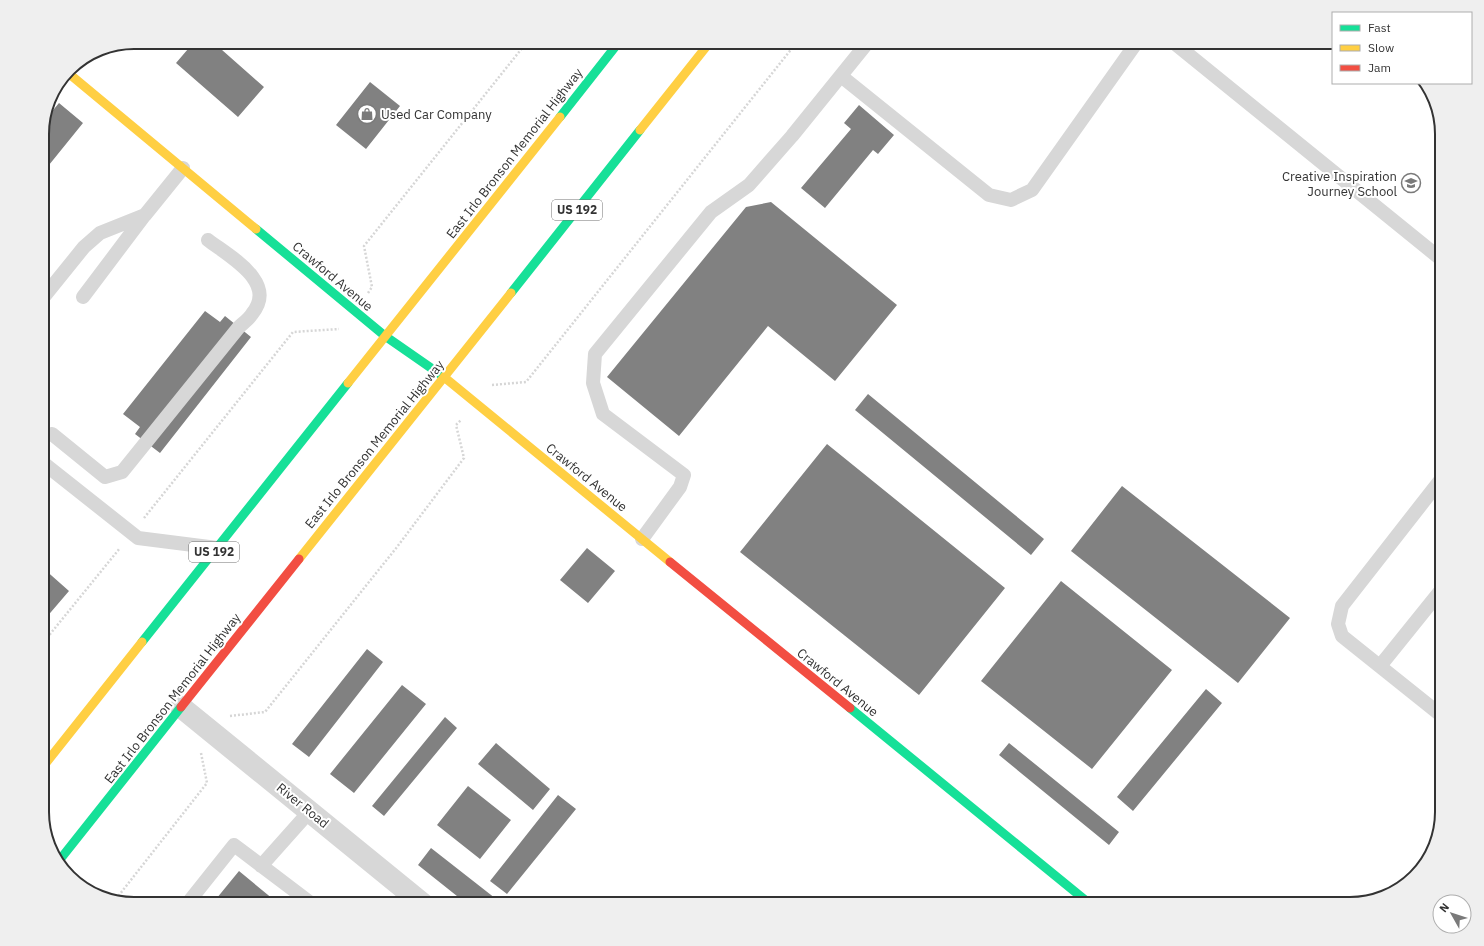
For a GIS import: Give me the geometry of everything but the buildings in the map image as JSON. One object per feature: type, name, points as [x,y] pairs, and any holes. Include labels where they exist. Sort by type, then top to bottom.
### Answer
[{"type":"main road","name":"East Irlo Bronson Memorial Highway","points":[[49,759],[613,49]]},
{"type":"main road","name":"East Irlo Bronson Memorial Highway","points":[[62,857],[704,49]]},
{"type":"main road","name":"Crawford Avenue","points":[[72,76],[385,336],[444,377],[1081,897]]},
{"type":"street","name":"River Road","points":[[181,708],[310,811],[407,897]]},
{"type":"lane","points":[[642,539],[680,487],[684,475],[603,414],[593,384],[595,354],[711,212],[749,184],[792,136],[862,49]]},
{"type":"lane","points":[[841,76],[989,195],[1010,200],[1032,190],[1132,49]]},
{"type":"lane","points":[[1182,49],[1435,254]]},
{"type":"lane","points":[[83,297],[183,168]]},
{"type":"lane","points":[[49,290],[84,247],[100,233],[146,215]]},
{"type":"lane","points":[[52,434],[105,477],[122,472],[239,327],[252,314],[258,305],[260,296],[259,286],[245,269],[208,240]]},
{"type":"lane","points":[[49,468],[138,538],[217,548]]},
{"type":"lane","points":[[1435,487],[1342,606],[1338,624],[1342,636],[1435,710]]},
{"type":"lane","points":[[1380,666],[1435,598]]},
{"type":"lane","points":[[261,866],[310,811]]},
{"type":"lane","points":[[193,897],[234,845],[303,897]]},
{"type":"path","points":[[49,635],[294,332],[340,329],[355,311],[372,287],[364,246],[520,49]]},
{"type":"path","points":[[119,895],[207,784]]},
{"type":"traffic: fast","points":[[560,117],[613,49]]},
{"type":"traffic: fast","points":[[511,293],[640,130]]},
{"type":"traffic: fast","points":[[256,229],[385,336],[444,377]]},
{"type":"traffic: fast","points":[[142,642],[348,383]]},
{"type":"traffic: fast","points":[[62,857],[181,707]]},
{"type":"traffic: fast","points":[[850,708],[1081,897]]},
{"type":"traffic: slow","points":[[640,130],[704,49]]},
{"type":"traffic: slow","points":[[72,76],[256,229]]},
{"type":"traffic: slow","points":[[348,383],[560,117]]},
{"type":"traffic: slow","points":[[299,559],[511,293]]},
{"type":"traffic: slow","points":[[444,377],[670,562]]},
{"type":"traffic: slow","points":[[49,759],[142,642]]},
{"type":"traffic: jam","points":[[181,707],[299,559]]},
{"type":"traffic: jam","points":[[670,562],[850,708]]},
{"type":"place","name":"Used Car Company","points":[[367,114]]},
{"type":"place","name":"Creative Inspiration Journey School","points":[[1411,183]]}]
